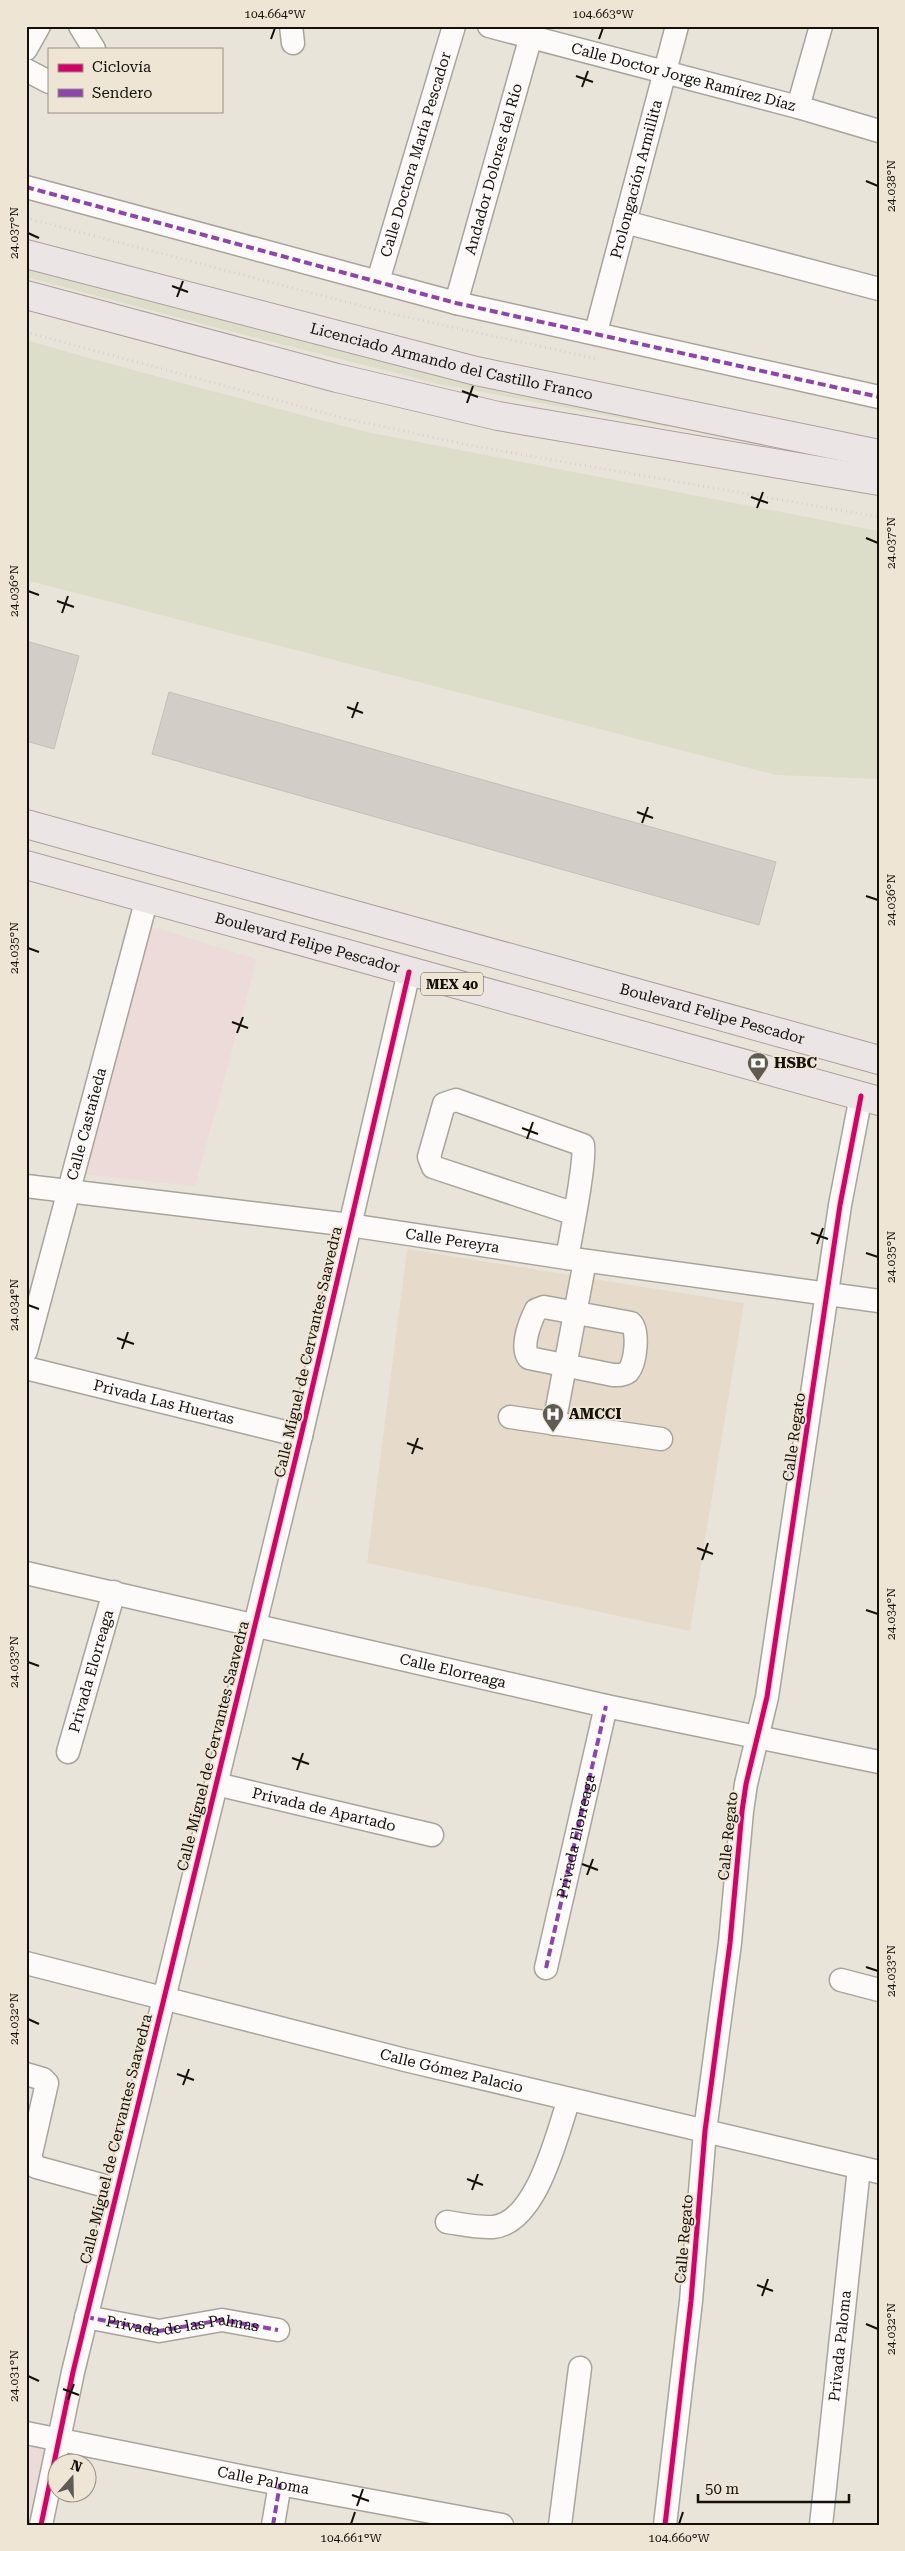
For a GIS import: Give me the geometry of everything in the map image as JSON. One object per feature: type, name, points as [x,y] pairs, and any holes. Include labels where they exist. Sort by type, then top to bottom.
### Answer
[{"type":"main road","name":"Licenciado Armando del Castillo Franco","points":[[26,254],[476,371],[879,454]]},
{"type":"main road","points":[[26,295],[346,381],[498,416],[879,481]]},
{"type":"main road","name":"Boulevard Felipe Pescador","points":[[26,824],[879,1060]]},
{"type":"main road","name":"Boulevard Felipe Pescador","points":[[26,864],[870,1099]]},
{"type":"street","points":[[27,47],[39,26]]},
{"type":"street","points":[[80,26],[93,48]]},
{"type":"street","name":"Calle Doctora María Pescador","points":[[378,281],[454,26]]},
{"type":"street","name":"Calle Doctor Jorge Ramírez Díaz","points":[[489,26],[798,107],[879,131]]},
{"type":"street","name":"Prolongación Armillita","points":[[596,332],[676,26]]},
{"type":"street","points":[[798,107],[821,26]]},
{"type":"street","name":"Andador Dolores del Río","points":[[456,303],[531,36]]},
{"type":"street","points":[[26,70],[48,81]]},
{"type":"street","points":[[26,187],[456,303],[596,332],[879,397]]},
{"type":"street","points":[[624,222],[879,289]]},
{"type":"street","name":"Calle Castañeda","points":[[26,1351],[147,898]]},
{"type":"street","name":"Calle Miguel de Cervantes Saavedra","points":[[41,2525],[57,2439],[116,2189],[301,1436],[409,972]]},
{"type":"street","name":"Calle Regato","points":[[665,2525],[691,2301],[705,2131],[730,1943],[742,1811],[746,1784],[767,1697],[840,1205],[870,1099]]},
{"type":"street","points":[[554,1424],[575,1312],[575,1214],[585,1152],[581,1142],[456,1100],[444,1104],[429,1157],[433,1167],[575,1214]]},
{"type":"street","name":"Calle Pereyra","points":[[26,1186],[350,1225],[576,1259],[879,1301]]},
{"type":"street","points":[[544,1307],[575,1312],[624,1321],[636,1327],[637,1334],[632,1366],[622,1375],[565,1366],[529,1358],[524,1348],[536,1310],[544,1307]]},
{"type":"street","name":"Privada Las Huertas","points":[[26,1368],[301,1436]]},
{"type":"street","points":[[510,1417],[661,1440]]},
{"type":"street","name":"Calle Elorreaga","points":[[26,1573],[606,1706],[879,1762]]},
{"type":"street","name":"Privada Elorreaga","points":[[68,1752],[114,1592]]},
{"type":"street","name":"Privada Elorreaga","points":[[546,1968],[606,1706]]},
{"type":"street","name":"Privada de Apartado","points":[[216,1784],[432,1834]]},
{"type":"street","name":"Calle Gómez Palacio","points":[[26,1963],[569,2099],[869,2170]]},
{"type":"street","points":[[841,1980],[879,1990]]},
{"type":"street","points":[[26,2074],[44,2079],[47,2083],[30,2158],[36,2167],[116,2189]]},
{"type":"street","points":[[447,2222],[493,2227],[515,2218],[523,2210],[530,2201],[548,2158],[569,2099]]},
{"type":"street","name":"Privada Paloma","points":[[821,2525],[869,2170]]},
{"type":"street","name":"Privada de las Palmas","points":[[86,2317],[159,2331],[222,2320],[278,2330]]},
{"type":"street","points":[[560,2525],[580,2368]]},
{"type":"street","name":"Calle Paloma","points":[[26,2433],[280,2484],[501,2525]]},
{"type":"street","points":[[273,2525],[280,2484]]},
{"type":"path","points":[[26,332],[356,421],[473,446],[879,517]]},
{"type":"shaded area","points":[[153,927],[257,959],[195,1186],[82,1174]]},
{"type":"shaded area","name":"AMCCI","points":[[407,1249],[744,1303],[690,1631],[367,1563]]},
{"type":"shaded area","points":[[26,2446],[48,2450],[32,2525],[26,2525]]},
{"type":"green space","points":[[26,263],[664,417],[668,427],[439,384],[214,327],[26,277]]},
{"type":"green space","points":[[26,340],[362,431],[879,531],[879,779],[776,775],[26,580]]},
{"type":"building","points":[[26,641],[79,656],[54,749],[26,741]]},
{"type":"building","points":[[169,692],[776,862],[759,925],[152,754]]},
{"type":"marked path","points":[[26,187],[456,303],[879,397]]},
{"type":"marked path","points":[[546,1968],[606,1706]]},
{"type":"marked path","points":[[86,2317],[159,2331],[222,2320],[278,2330]]},
{"type":"marked path","points":[[273,2525],[280,2484]]},
{"type":"cycle path","points":[[41,2525],[73,2372],[301,1436],[409,972]]},
{"type":"cycle path","points":[[665,2525],[691,2301],[705,2131],[730,1943],[742,1811],[746,1784],[767,1697],[840,1205],[861,1096]]},
{"type":"place","name":"HSBC","points":[[758,1082]]},
{"type":"place","name":"AMCCI","points":[[553,1433]]}]
